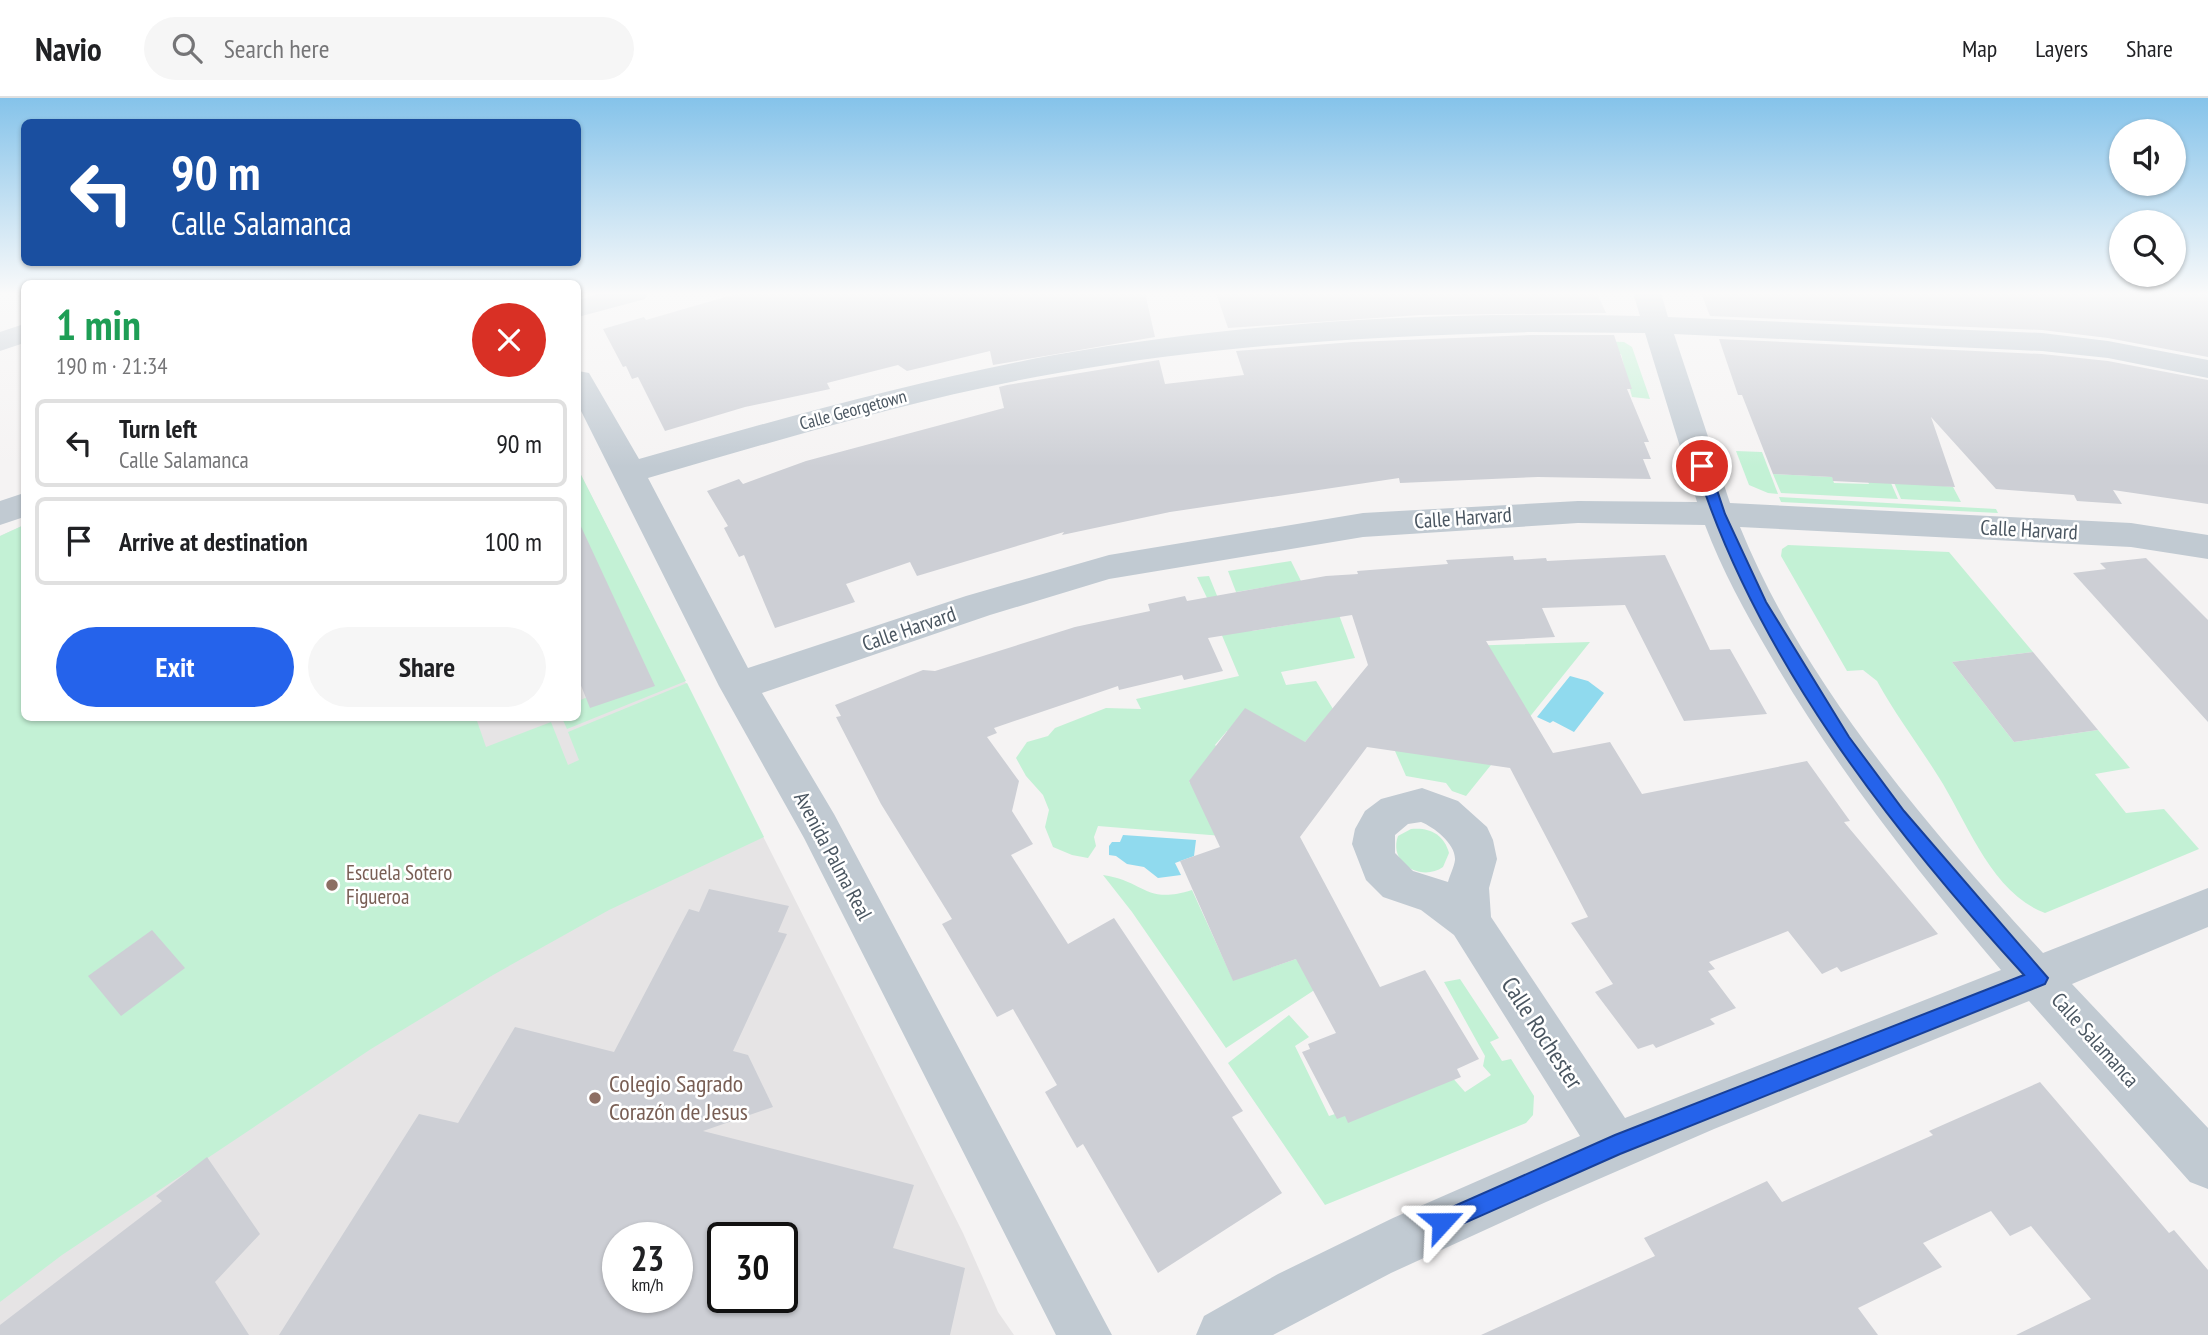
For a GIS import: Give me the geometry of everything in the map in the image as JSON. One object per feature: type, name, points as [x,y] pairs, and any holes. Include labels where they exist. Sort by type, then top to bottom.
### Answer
[{"type":"street","name":"Calle Georgetown","points":[[630,472],[898,396],[1057,364],[1145,351]]},
{"type":"street","name":"Calle Salamanca","points":[[1665,351],[1718,514],[1759,604],[1843,741],[1898,816],[1975,910],[2208,1164]]},
{"type":"street","name":"Calle Georgetown","points":[[2106,351],[2208,369]]},
{"type":"street","name":"Avenida Palma Real","points":[[581,385],[630,472],[738,686],[819,826],[1085,1335]]},
{"type":"street","points":[[0,513],[21,505]]},
{"type":"street","name":"Calle Harvard","points":[[738,686],[979,605],[1109,567],[1363,524],[1578,512],[1718,514],[2131,535],[2208,547]]},
{"type":"street","points":[[1223,1335],[1265,1308],[1442,1222],[1615,1146],[2038,978],[2208,907]]},
{"type":"street","name":"Calle Rochester","points":[[1469,921],[1615,1146]]},
{"type":"shaded area","points":[[581,475],[963,1233],[998,1312],[1014,1335],[0,1335],[0,536],[21,526],[21,721],[581,721]]},
{"type":"green space","points":[[1633,351],[1650,399],[1632,397],[1621,354],[1595,352]]},
{"type":"green space","points":[[1840,420],[1880,458],[1898,499],[1781,493],[1773,474],[1832,477],[1834,483],[1869,484]]},
{"type":"green space","points":[[1736,451],[1762,452],[1778,494],[1749,485]]},
{"type":"green space","points":[[581,475],[686,681],[567,729],[563,721],[581,721],[581,700],[648,672],[601,571],[581,578]]},
{"type":"green space","points":[[1893,480],[1953,487],[1961,502],[1901,499]]},
{"type":"green space","points":[[1779,497],[1996,509],[1998,513],[1781,502]]},
{"type":"green space","name":"Escuela Sotero Figueroa","points":[[21,526],[21,721],[477,721],[486,747],[551,722],[568,765],[579,760],[568,732],[687,683],[764,837],[609,910],[493,975],[371,1049],[62,1255],[0,1302],[0,536]]},
{"type":"green space","points":[[1788,545],[1949,552],[2033,652],[1952,662],[2014,742],[2098,730],[2130,768],[2095,774],[2126,813],[2164,809],[2199,849],[2045,913],[2026,903],[1995,873],[1982,854],[1938,776],[1877,681],[1863,670],[1847,671],[1781,556],[1782,549]]},
{"type":"green space","points":[[1291,561],[1301,581],[1236,592],[1228,571]]},
{"type":"green space","points":[[1209,576],[1229,625],[1247,622],[1252,631],[1325,619],[1326,580],[1355,658],[1281,672],[1286,685],[1316,681],[1333,709],[1305,742],[1227,731],[1215,745],[1217,747],[1189,782],[1252,821],[1235,837],[1098,826],[1094,837],[1096,846],[1088,858],[1053,847],[1045,827],[1049,810],[1043,795],[1026,776],[1016,758],[1027,742],[1048,736],[1055,728],[1106,708],[1141,709],[1136,699],[1239,676],[1218,626],[1220,625],[1197,577]]},
{"type":"green space","points":[[1590,642],[1466,796],[1452,791],[1446,783],[1406,776],[1395,751],[1431,647]]},
{"type":"green space","points":[[1411,829],[1424,829],[1440,837],[1449,853],[1443,867],[1435,871],[1417,871],[1402,862],[1396,846],[1398,836]]},
{"type":"green space","points":[[1103,875],[1164,895],[1192,890],[1233,980],[1302,957],[1319,987],[1226,1048],[1132,912]]},
{"type":"green space","points":[[1460,979],[1499,1038],[1490,1042],[1502,1061],[1511,1059],[1534,1096],[1533,1115],[1526,1123],[1325,1205],[1228,1063],[1289,1015],[1309,1037],[1295,1046],[1329,1116],[1451,1076],[1465,1092],[1491,1075],[1483,1066],[1485,1056],[1444,982]]},
{"type":"water","points":[[1570,676],[1588,681],[1604,693],[1574,732],[1553,721],[1550,723],[1537,717]]},
{"type":"water","points":[[1123,835],[1196,840],[1194,856],[1175,863],[1181,875],[1158,878],[1144,867],[1127,864],[1116,856],[1109,855],[1109,846],[1112,842],[1120,842]]},
{"type":"building","points":[[614,351],[1076,351],[993,365],[990,351],[907,371],[898,365],[827,383],[830,389],[745,407],[665,431],[638,377],[632,379],[626,366],[623,367]]},
{"type":"building","points":[[1236,351],[1619,351],[1632,389],[1627,389],[1649,442],[1644,442],[1651,459],[1643,459],[1651,479],[1538,477],[1400,483],[1399,478],[1170,512],[1062,535],[1064,532],[917,576],[910,562],[846,584],[855,602],[775,628],[744,555],[739,557],[724,528],[728,526],[707,491],[739,479],[743,484],[806,461],[1004,408],[999,387],[1159,360],[1165,384],[1244,375]]},
{"type":"building","points":[[1723,351],[1972,351],[2042,354],[2108,361],[2208,380],[2208,504],[2113,490],[2122,504],[2077,501],[2074,495],[1996,489],[1931,417],[1955,487],[1833,481],[1832,477],[1773,474],[1742,395],[1738,395]]},
{"type":"building","points":[[2175,351],[2208,351],[2208,357]]},
{"type":"building","points":[[581,526],[655,686],[590,708],[581,686]]},
{"type":"building","points":[[1665,555],[1710,650],[1730,649],[1767,714],[1684,721],[1625,605],[1542,608],[1555,637],[1486,641],[1553,753],[1610,742],[1642,794],[1807,761],[1850,821],[1844,822],[1938,934],[1841,972],[1837,967],[1822,974],[1788,931],[1709,962],[1715,969],[1708,971],[1736,1008],[1710,1019],[1715,1024],[1656,1048],[1653,1044],[1638,1049],[1595,992],[1613,984],[1571,923],[1588,917],[1510,768],[1367,747],[1300,837],[1380,987],[1425,970],[1479,1059],[1457,1069],[1461,1077],[1348,1123],[1345,1116],[1337,1119],[1302,1052],[1310,1049],[1308,1044],[1336,1033],[1296,959],[1233,981],[1180,861],[1220,847],[1189,781],[1245,708],[1305,742],[1368,665],[1352,615],[1208,638],[1223,671],[1184,680],[1182,675],[1119,690],[1118,686],[994,728],[997,733],[987,737],[1019,781],[1012,811],[1033,844],[1011,855],[1068,944],[1114,918],[1243,1111],[1232,1117],[1282,1193],[1158,1273],[1083,1144],[1077,1148],[1045,1092],[1057,1085],[1013,1009],[997,1017],[942,924],[952,919],[881,804],[836,717],[841,716],[835,705],[923,670],[935,671],[1075,627],[1150,611],[1148,604],[1185,596],[1187,601],[1326,576],[1358,574],[1357,571],[1448,564],[1446,560],[1513,556],[1514,560],[1546,558],[1547,561]]},
{"type":"building","points":[[2146,558],[2208,620],[2208,722],[2073,573],[2106,569],[2100,563]]},
{"type":"building","points":[[2033,652],[2098,730],[2014,742],[1952,662]]},
{"type":"building","points":[[709,889],[789,906],[778,932],[787,934],[733,1051],[748,1055],[773,1107],[703,1131],[914,1185],[893,1248],[965,1268],[950,1335],[279,1335],[419,1114],[458,1123],[515,1027],[614,1052],[689,909],[699,912]]},
{"type":"building","points":[[152,930],[185,968],[121,1016],[88,976]]},
{"type":"building","points":[[2040,1082],[2169,1233],[2174,1230],[2208,1270],[2208,1335],[2016,1335],[2091,1299],[2031,1226],[2010,1236],[1991,1211],[1923,1243],[1942,1267],[1858,1308],[1878,1335],[1481,1335],[1655,1256],[1644,1238],[1767,1181],[1782,1202],[1933,1135],[1929,1131]]},
{"type":"building","points":[[207,1157],[260,1234],[215,1282],[249,1335],[0,1335],[0,1325],[162,1201],[156,1196]]},
{"type":"place","name":"Escuela Sotero Figueroa","points":[[332,885]]},
{"type":"place","name":"Colegio Sagrado Corazón de Jesus","points":[[595,1098]]},
{"type":"route","points":[[1442,1222],[1615,1146],[2038,978],[1975,910],[1898,816],[1843,741],[1797,670],[1759,604],[1718,514],[1702,466]]}]
